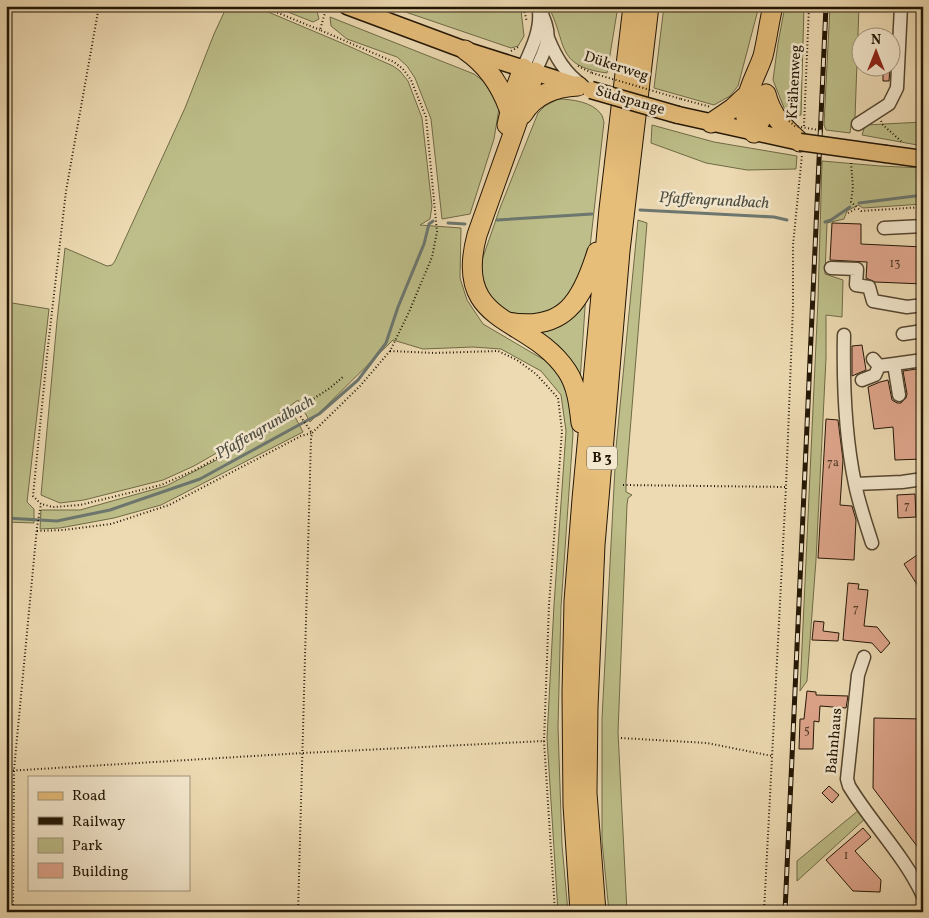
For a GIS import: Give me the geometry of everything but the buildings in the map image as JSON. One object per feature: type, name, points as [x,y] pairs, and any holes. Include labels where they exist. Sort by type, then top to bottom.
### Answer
[{"type":"highway","name":"B 3","points":[[580,912],[573,805],[572,694],[574,601],[609,209],[634,6]]},
{"type":"highway","name":"B 3","points":[[596,912],[587,793],[588,707],[595,545],[620,252],[649,6]]},
{"type":"highway","points":[[766,94],[762,118],[754,133],[748,124],[746,116],[747,95],[763,56],[772,6]]},
{"type":"highway","points":[[465,50],[484,65],[495,78],[514,115]]},
{"type":"highway","points":[[763,56],[766,94],[772,112],[782,132],[802,146]]},
{"type":"highway","name":"B 3","points":[[529,70],[514,115],[501,165],[473,248],[472,272],[476,291],[480,299],[494,313],[550,353],[567,370],[572,380],[579,405],[581,422],[582,499]]},
{"type":"highway","name":"B 3","points":[[514,115],[526,109],[536,98],[549,91],[564,86],[587,84]]},
{"type":"highway","points":[[711,123],[737,105],[747,95]]},
{"type":"highway","name":"B 3","points":[[506,322],[520,324],[544,322],[565,314],[574,305],[587,283],[609,209]]},
{"type":"main road","name":"Südspange","points":[[347,6],[465,50],[529,70],[679,107],[711,123],[754,133],[782,132]]},
{"type":"main road","points":[[802,146],[923,159]]},
{"type":"street","points":[[538,6],[548,26],[548,38],[554,54],[563,67],[587,84]]},
{"type":"street","points":[[529,70],[531,50],[538,28],[538,6]]},
{"type":"street","points":[[858,124],[889,104],[897,88],[901,6]]},
{"type":"street","points":[[529,70],[548,38]]},
{"type":"street","points":[[884,228],[923,226]]},
{"type":"street","points":[[831,268],[857,269],[856,284],[869,287],[873,301],[906,307],[923,305]]},
{"type":"street","points":[[903,334],[923,331]]},
{"type":"street","points":[[844,335],[843,376],[850,459],[872,543]]},
{"type":"street","points":[[862,380],[875,375],[876,363],[894,364],[923,360]]},
{"type":"street","points":[[894,364],[899,394]]},
{"type":"street","points":[[855,484],[923,479]]},
{"type":"street","name":"Bahnhaus","points":[[864,657],[858,675],[847,779],[849,786],[895,847],[913,875],[923,896]]},
{"type":"path","points":[[99,6],[66,191],[48,346],[34,496],[41,504],[53,507],[80,505],[161,485],[195,470],[253,438],[288,413],[296,410],[330,388],[344,376]]},
{"type":"path","points":[[38,531],[111,524],[169,505],[301,436],[312,433],[360,386],[390,351],[409,312],[432,257],[437,232],[426,117],[411,80],[403,68],[394,62],[261,6]]},
{"type":"path","points":[[320,30],[328,6]]},
{"type":"path","points":[[521,6],[527,23]]},
{"type":"path","name":"Krähenweg","points":[[764,912],[786,486],[793,307],[793,245],[802,146],[809,6]]},
{"type":"path","points":[[506,51],[513,51],[522,45],[531,50]]},
{"type":"path","name":"Dükerweg","points":[[574,65],[587,84],[679,107]]},
{"type":"path","points":[[881,121],[902,142]]},
{"type":"path","points":[[851,202],[861,211],[923,207]]},
{"type":"path","points":[[848,213],[858,208]]},
{"type":"path","points":[[390,351],[498,351],[517,360],[536,374],[551,388],[558,398],[562,431],[549,605],[544,741],[555,912]]},
{"type":"path","points":[[296,410],[312,433],[298,912]]},
{"type":"path","points":[[624,485],[786,486]]},
{"type":"path","points":[[13,912],[14,770],[37,527],[41,504]]},
{"type":"path","points":[[621,738],[707,743],[773,756]]},
{"type":"path","points":[[6,771],[544,741]]},
{"type":"green space","points":[[227,6],[254,6],[344,44],[400,71],[408,81],[422,118],[432,206],[430,219],[420,225],[461,228],[460,278],[467,300],[483,324],[560,371],[569,386],[573,434],[561,607],[558,727],[562,845],[568,912],[558,912],[547,738],[566,431],[561,395],[541,371],[501,349],[473,347],[423,349],[393,340],[310,422],[298,400],[260,428],[194,466],[163,480],[84,500],[60,503],[41,495],[65,248],[107,266],[112,265],[115,261],[185,108]]},
{"type":"green space","points":[[273,6],[308,6],[317,11],[319,19],[313,22]]},
{"type":"green space","points":[[388,6],[517,6],[521,10],[524,36],[518,46],[511,48]]},
{"type":"green space","points":[[548,6],[618,6],[607,73],[590,70],[578,65],[570,58],[561,42]]},
{"type":"green space","points":[[664,6],[759,6],[738,86],[730,96],[714,105],[654,88]]},
{"type":"green space","points":[[785,6],[804,6],[801,115],[794,116],[784,108],[773,80]]},
{"type":"green space","points":[[830,6],[859,6],[858,28],[852,28],[852,78],[856,78],[855,118],[850,133],[826,130],[824,125]]},
{"type":"green space","points":[[330,17],[474,74],[491,87],[500,102],[494,139],[470,214],[442,219],[431,119],[415,78],[407,66],[397,57],[347,39],[331,26]]},
{"type":"green space","points":[[558,99],[575,101],[593,107],[602,115],[604,122],[590,247],[575,290],[568,302],[538,315],[522,315],[502,310],[493,302],[481,280],[482,260],[500,208],[538,113],[545,106]]},
{"type":"green space","points":[[923,122],[923,146],[862,135],[865,125]]},
{"type":"green space","points":[[652,125],[714,142],[797,156],[796,169],[747,170],[706,163],[651,143]]},
{"type":"green space","points":[[822,161],[923,168],[923,204],[863,208],[858,205],[847,211],[844,219],[827,223],[825,274],[843,280],[842,317],[826,315],[826,358],[816,560],[807,681],[800,691],[818,300]]},
{"type":"green space","points":[[638,220],[647,223],[626,481],[626,492],[632,495],[628,498],[627,505],[618,732],[627,912],[609,912],[602,841],[602,719],[616,448]]},
{"type":"green space","points":[[586,293],[580,381],[523,327]]},
{"type":"green space","points":[[6,302],[49,309],[27,502],[34,509],[34,523],[6,522]]},
{"type":"green space","points":[[294,415],[303,432],[161,505],[114,518],[60,528],[40,529],[41,510],[80,510],[166,486],[263,436]]},
{"type":"green space","points":[[859,810],[866,818],[797,881],[797,861]]},
{"type":"waterway","name":"Pfaffengrundbach","points":[[859,203],[923,195]]},
{"type":"waterway","name":"Pfaffengrundbach","points":[[825,222],[850,207]]},
{"type":"waterway","name":"Pfaffengrundbach","points":[[640,210],[774,217],[787,220]]},
{"type":"waterway","name":"Pfaffengrundbach","points":[[497,220],[592,214]]},
{"type":"waterway","name":"Pfaffengrundbach","points":[[6,518],[57,521],[110,510],[200,479],[319,414],[358,380],[386,343],[398,307],[424,244],[429,224],[433,221]]},
{"type":"waterway","name":"Pfaffengrundbach","points":[[448,223],[465,224]]},
{"type":"railway","points":[[785,912],[826,6]]}]
